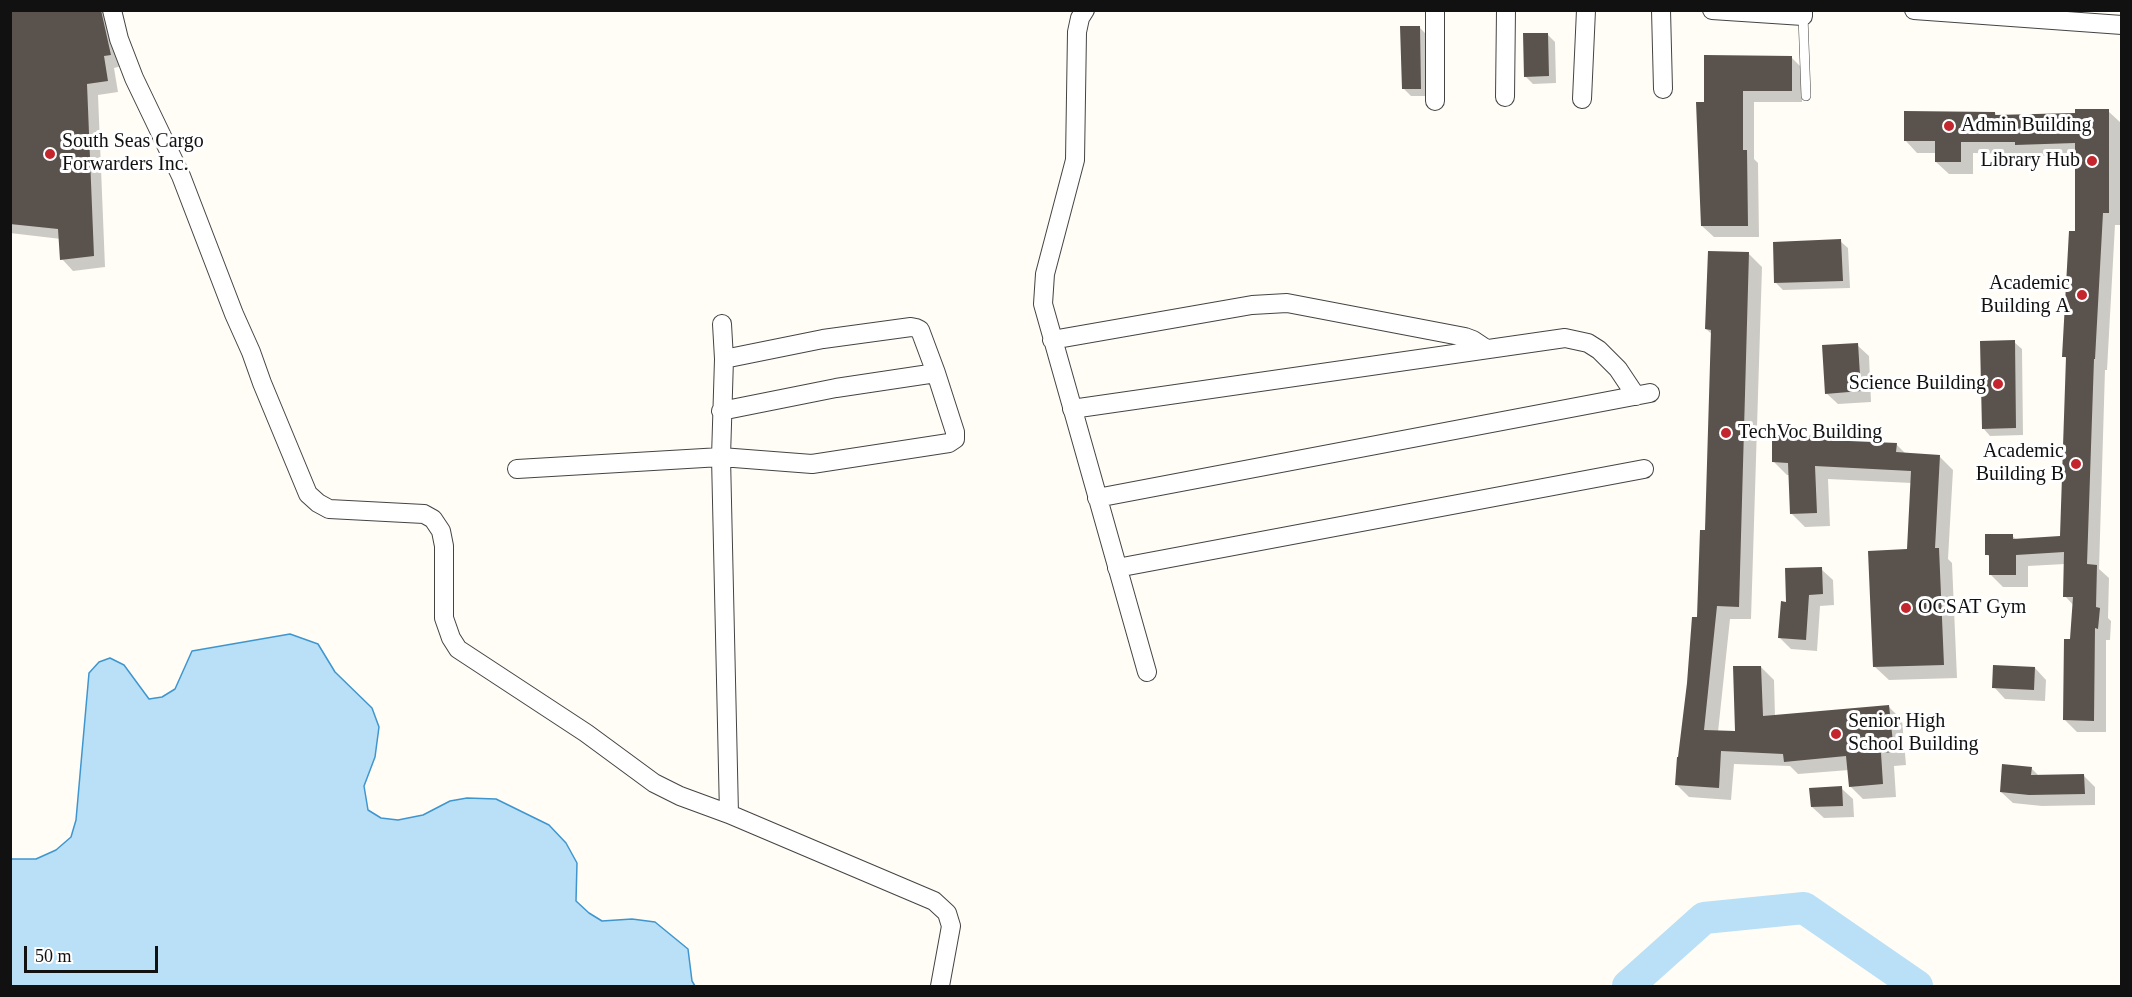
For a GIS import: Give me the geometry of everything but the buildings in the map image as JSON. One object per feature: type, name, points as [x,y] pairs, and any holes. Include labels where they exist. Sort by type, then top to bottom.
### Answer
[{"type":"street","points":[[112,10],[119,39],[134,78],[181,176],[234,314],[308,494],[329,509],[424,514],[433,519],[441,531],[444,546],[444,618],[451,638],[458,649],[586,733],[654,783],[680,796],[729,814],[934,901],[947,913],[951,926],[940,987]]},
{"type":"street","points":[[1085,10],[1080,18],[1077,32],[1075,160],[1043,285],[1042,304],[1147,672]]},
{"type":"street","points":[[1435,10],[1435,101]]},
{"type":"street","points":[[1505,97],[1506,10]]},
{"type":"street","points":[[1582,99],[1586,10]]},
{"type":"street","points":[[1661,10],[1663,89]]},
{"type":"street","points":[[1712,10],[1803,13]]},
{"type":"street","points":[[1914,10],[2121,25]]},
{"type":"street","points":[[1052,340],[1252,305],[1287,303],[1465,337],[1485,348]]},
{"type":"street","points":[[722,324],[724,359],[721,458],[729,814]]},
{"type":"street","points":[[517,469],[721,458],[812,464],[949,443],[956,439],[956,432],[921,330],[911,327],[823,339],[724,359]]},
{"type":"street","points":[[1072,409],[1553,339],[1577,340],[1599,350],[1643,395],[1097,498]]},
{"type":"street","points":[[721,411],[836,388],[936,373]]},
{"type":"street","points":[[1118,568],[1644,469]]},
{"type":"lane","points":[[1803,13],[1806,96]]},
{"type":"water","points":[[290,634],[318,644],[335,672],[372,708],[379,727],[375,757],[364,786],[368,810],[381,818],[398,820],[423,815],[450,801],[467,798],[496,799],[549,825],[566,843],[577,863],[576,901],[602,921],[632,919],[655,922],[688,949],[692,981],[695,986],[11,986],[11,859],[36,859],[56,850],[71,837],[76,820],[89,673],[99,662],[110,658],[124,665],[149,699],[162,697],[175,689],[192,651]]},
{"type":"waterway","points":[[1628,986],[1704,918],[1804,908],[1917,986]]},
{"type":"place","name":"Admin Building","points":[[1949,126]]},
{"type":"place","name":"South Seas Cargo Forwarders Inc.","points":[[50,154]]},
{"type":"place","name":"Library Hub","points":[[2092,161]]},
{"type":"place","name":"Academic Building A","points":[[2082,295]]},
{"type":"place","name":"Science Building","points":[[1998,384]]},
{"type":"place","name":"TechVoc Building","points":[[1726,433]]},
{"type":"place","name":"Academic Building B","points":[[2076,464]]},
{"type":"place","name":"OCSAT Gym","points":[[1906,608]]},
{"type":"place","name":"Senior High School Building","points":[[1836,734]]}]
